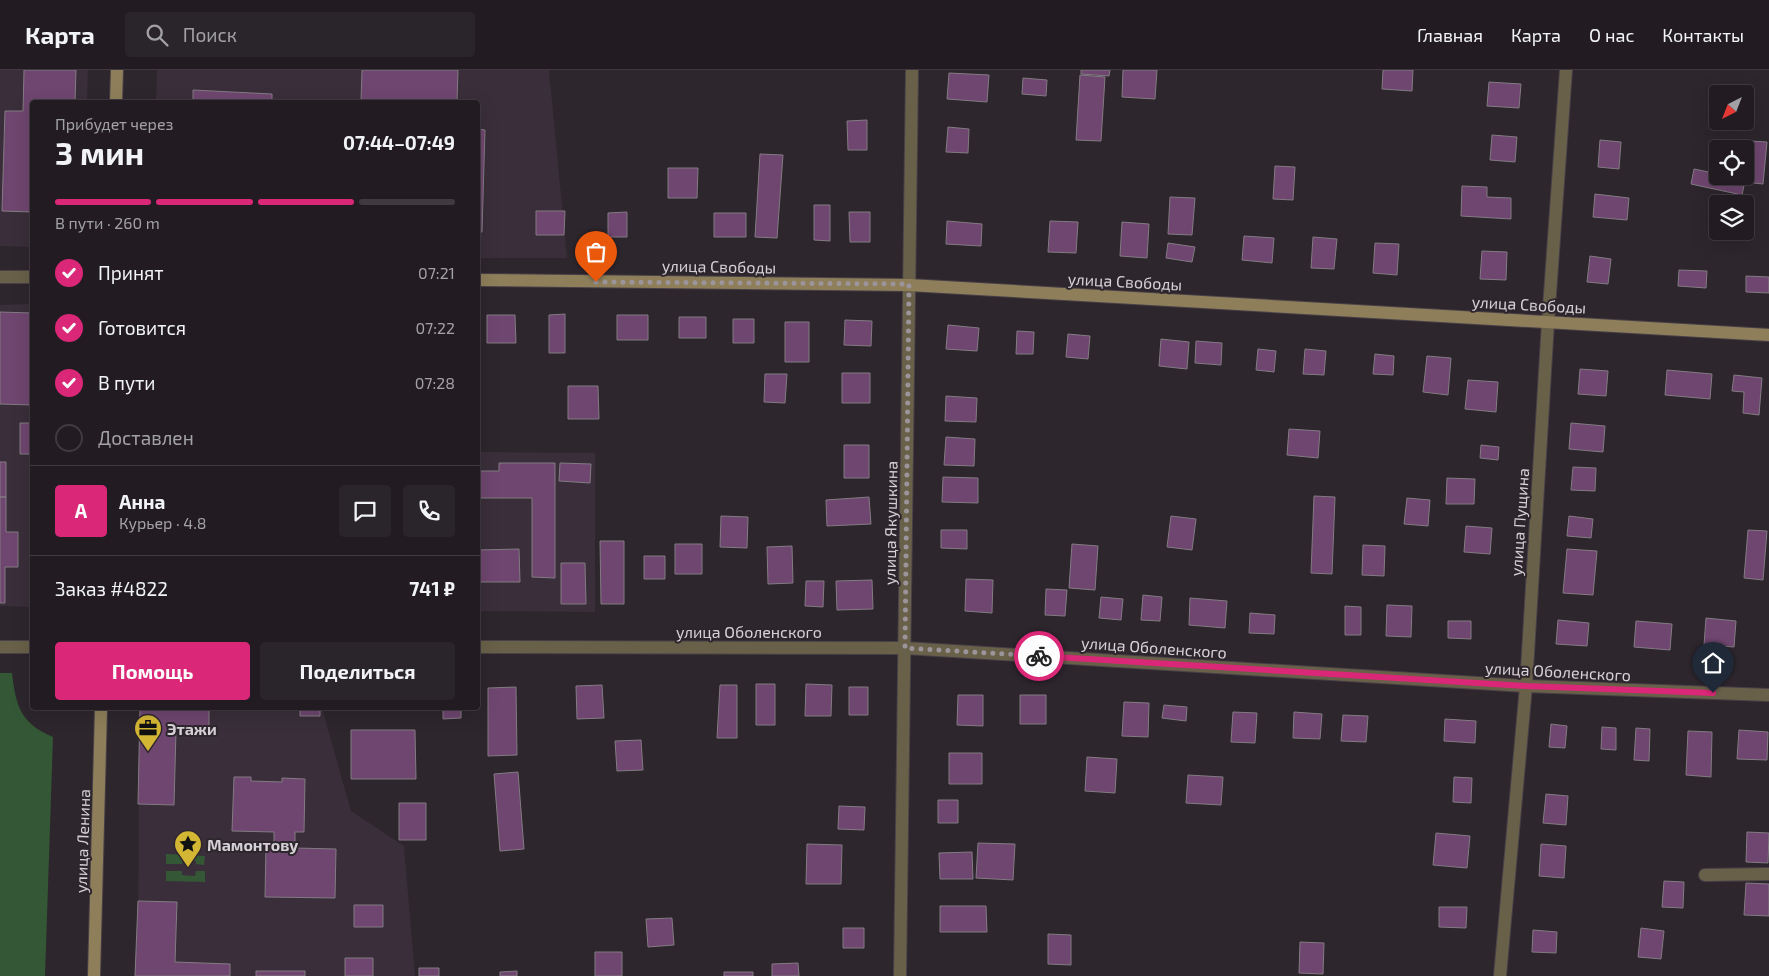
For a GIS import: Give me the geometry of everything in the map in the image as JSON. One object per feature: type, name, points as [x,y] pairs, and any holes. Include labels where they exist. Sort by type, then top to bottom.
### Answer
[{"type":"street","points":[[116,100],[117,70]]},
{"type":"street","name":"улица Якушкина","points":[[900,976],[912,70]]},
{"type":"street","name":"улица Пущина","points":[[1500,976],[1526,686],[1548,322],[1566,70]]},
{"type":"street","points":[[0,277],[30,277]]},
{"type":"street","name":"улица Свободы","points":[[480,280],[909,284],[1769,335]]},
{"type":"street","points":[[0,647],[30,647]]},
{"type":"street","name":"улица Оболенского","points":[[480,647],[905,648],[1526,686],[1769,695]]},
{"type":"street","name":"улица Ленина","points":[[94,976],[102,710]]},
{"type":"street","points":[[1706,875],[1769,874]]},
{"type":"shaded area","points":[[0,70],[88,70],[87,100],[30,100],[30,247],[0,246]]},
{"type":"shaded area","points":[[157,70],[549,70],[567,258],[480,258],[480,100],[156,100]]},
{"type":"shaded area","points":[[30,304],[30,607],[0,606],[0,305]]},
{"type":"shaded area","points":[[480,452],[595,453],[595,612],[480,611]]},
{"type":"shaded area","points":[[139,710],[323,710],[351,811],[404,846],[415,976],[138,976]]},
{"type":"green space","points":[[0,673],[12,673],[15,695],[22,712],[33,726],[53,737],[45,976],[0,976]]},
{"type":"green space","points":[[166,854],[205,856],[204,865],[196,864],[196,861],[183,860],[182,864],[166,864]]},
{"type":"green space","points":[[166,871],[182,871],[182,875],[195,876],[196,871],[205,871],[205,882],[166,881]]},
{"type":"building","points":[[24,70],[76,70],[75,100],[30,100],[30,212],[2,211],[5,111],[23,111]]},
{"type":"building","points":[[362,70],[458,70],[457,100],[361,100]]},
{"type":"building","points":[[1081,70],[1110,70],[1109,76],[1081,74]]},
{"type":"building","points":[[1123,70],[1157,70],[1155,99],[1122,97]]},
{"type":"building","points":[[1383,70],[1413,70],[1412,91],[1382,89]]},
{"type":"building","points":[[949,73],[989,75],[987,102],[947,99]]},
{"type":"building","points":[[1080,75],[1105,77],[1101,141],[1076,140]]},
{"type":"building","points":[[1023,78],[1047,80],[1046,96],[1022,94]]},
{"type":"building","points":[[1489,82],[1521,84],[1519,108],[1487,106]]},
{"type":"building","points":[[193,90],[272,94],[272,100],[193,100]]},
{"type":"building","points":[[867,120],[867,150],[848,150],[847,121]]},
{"type":"building","points":[[948,127],[969,129],[968,153],[946,152]]},
{"type":"building","points":[[480,129],[485,130],[482,232],[480,232]]},
{"type":"building","points":[[1492,135],[1517,137],[1515,162],[1490,160]]},
{"type":"building","points":[[1600,140],[1621,142],[1619,169],[1598,167]]},
{"type":"building","points":[[1754,141],[1767,142],[1763,184],[1754,183]]},
{"type":"building","points":[[760,154],[783,155],[777,238],[755,237]]},
{"type":"building","points":[[1275,166],[1295,167],[1293,200],[1273,199]]},
{"type":"building","points":[[668,168],[698,168],[697,198],[668,198]]},
{"type":"building","points":[[1694,169],[1709,172],[1709,185],[1744,185],[1742,195],[1691,184]]},
{"type":"building","points":[[1462,186],[1487,187],[1487,197],[1511,198],[1511,219],[1461,216]]},
{"type":"building","points":[[1595,194],[1629,198],[1627,220],[1593,217]]},
{"type":"building","points":[[1170,197],[1195,198],[1192,235],[1168,234]]},
{"type":"building","points":[[814,205],[830,205],[830,241],[814,240]]},
{"type":"building","points":[[536,211],[565,211],[564,235],[536,235]]},
{"type":"building","points":[[627,212],[627,237],[608,237],[608,213]]},
{"type":"building","points":[[849,212],[870,212],[870,242],[850,242]]},
{"type":"building","points":[[714,213],[746,213],[746,237],[714,237]]},
{"type":"building","points":[[947,221],[982,224],[981,246],[946,244]]},
{"type":"building","points":[[1050,221],[1078,222],[1076,253],[1048,252]]},
{"type":"building","points":[[1122,222],[1149,224],[1147,258],[1120,256]]},
{"type":"building","points":[[1244,236],[1274,238],[1272,263],[1242,260]]},
{"type":"building","points":[[1313,237],[1337,239],[1334,269],[1311,268]]},
{"type":"building","points":[[1168,243],[1195,247],[1192,262],[1166,258]]},
{"type":"building","points":[[1375,243],[1399,244],[1397,275],[1373,273]]},
{"type":"building","points":[[1482,251],[1507,252],[1506,280],[1480,279]]},
{"type":"building","points":[[1590,256],[1611,259],[1608,284],[1587,282]]},
{"type":"building","points":[[1679,270],[1707,271],[1706,288],[1678,286]]},
{"type":"building","points":[[1746,276],[1769,277],[1769,293],[1746,292]]},
{"type":"building","points":[[0,312],[30,313],[30,405],[0,404]]},
{"type":"building","points":[[565,314],[565,353],[549,353],[549,315]]},
{"type":"building","points":[[487,315],[515,315],[516,343],[487,343]]},
{"type":"building","points":[[617,315],[648,315],[648,340],[617,340]]},
{"type":"building","points":[[679,317],[706,317],[706,338],[679,338]]},
{"type":"building","points":[[733,319],[754,319],[754,343],[733,343]]},
{"type":"building","points":[[845,320],[872,321],[871,346],[844,345]]},
{"type":"building","points":[[785,322],[809,322],[809,362],[785,362]]},
{"type":"building","points":[[948,325],[979,328],[977,351],[946,349]]},
{"type":"building","points":[[1017,331],[1034,332],[1033,354],[1016,354]]},
{"type":"building","points":[[1068,334],[1090,336],[1088,359],[1066,357]]},
{"type":"building","points":[[1161,339],[1189,342],[1187,369],[1159,366]]},
{"type":"building","points":[[1196,341],[1222,343],[1221,365],[1195,363]]},
{"type":"building","points":[[1258,349],[1276,351],[1274,372],[1256,370]]},
{"type":"building","points":[[1305,349],[1326,351],[1324,375],[1303,374]]},
{"type":"building","points":[[1375,354],[1394,356],[1393,375],[1373,374]]},
{"type":"building","points":[[1427,356],[1451,358],[1448,395],[1423,392]]},
{"type":"building","points":[[1580,369],[1608,371],[1606,396],[1578,394]]},
{"type":"building","points":[[1667,370],[1712,374],[1710,399],[1665,395]]},
{"type":"building","points":[[842,373],[870,373],[870,403],[842,403]]},
{"type":"building","points":[[765,374],[787,374],[785,403],[764,402]]},
{"type":"building","points":[[1734,375],[1762,378],[1759,415],[1743,413],[1744,392],[1732,391]]},
{"type":"building","points":[[1468,380],[1498,382],[1496,412],[1465,409]]},
{"type":"building","points":[[568,386],[598,386],[599,419],[568,419]]},
{"type":"building","points":[[946,396],[977,398],[976,422],[945,421]]},
{"type":"building","points":[[20,423],[30,423],[30,454],[20,454]]},
{"type":"building","points":[[1571,423],[1605,426],[1603,452],[1569,449]]},
{"type":"building","points":[[1289,429],[1320,431],[1318,458],[1287,455]]},
{"type":"building","points":[[946,437],[975,439],[974,466],[944,465]]},
{"type":"building","points":[[844,445],[869,445],[869,478],[844,478]]},
{"type":"building","points":[[1481,445],[1499,447],[1498,460],[1480,458]]},
{"type":"building","points":[[0,462],[6,462],[6,497],[0,497]]},
{"type":"building","points":[[499,463],[555,463],[555,578],[532,577],[532,498],[480,498],[480,471],[499,471]]},
{"type":"building","points":[[560,463],[591,464],[590,483],[559,481]]},
{"type":"building","points":[[1573,467],[1596,468],[1595,491],[1571,490]]},
{"type":"building","points":[[943,477],[978,478],[978,503],[942,502]]},
{"type":"building","points":[[1447,478],[1475,479],[1474,504],[1446,504]]},
{"type":"building","points":[[1314,496],[1335,497],[1332,574],[1311,573]]},
{"type":"building","points":[[0,497],[6,497],[6,532],[18,532],[18,567],[5,567],[5,603],[0,603]]},
{"type":"building","points":[[869,497],[871,524],[827,526],[826,500]]},
{"type":"building","points":[[1407,498],[1430,500],[1428,526],[1404,524]]},
{"type":"building","points":[[721,516],[748,517],[747,548],[720,547]]},
{"type":"building","points":[[1171,516],[1196,519],[1192,550],[1167,547]]},
{"type":"building","points":[[1569,516],[1593,519],[1591,538],[1567,536]]},
{"type":"building","points":[[1466,526],[1492,528],[1490,554],[1464,552]]},
{"type":"building","points":[[941,530],[967,530],[967,549],[941,548]]},
{"type":"building","points":[[1748,530],[1767,531],[1763,580],[1744,578]]},
{"type":"building","points":[[600,541],[624,541],[624,604],[601,604]]},
{"type":"building","points":[[675,544],[702,544],[702,574],[675,574]]},
{"type":"building","points":[[1072,544],[1098,546],[1095,590],[1069,588]]},
{"type":"building","points":[[1363,545],[1385,546],[1384,576],[1362,575]]},
{"type":"building","points":[[792,546],[793,583],[768,584],[767,547]]},
{"type":"building","points":[[519,549],[520,582],[480,582],[480,550]]},
{"type":"building","points":[[1567,549],[1597,551],[1593,595],[1563,593]]},
{"type":"building","points":[[644,556],[665,556],[665,579],[644,579]]},
{"type":"building","points":[[561,563],[585,563],[586,604],[561,604]]},
{"type":"building","points":[[966,579],[993,580],[992,613],[965,611]]},
{"type":"building","points":[[872,580],[873,609],[837,610],[836,581]]},
{"type":"building","points":[[806,581],[824,581],[823,607],[805,606]]},
{"type":"building","points":[[1046,589],[1067,590],[1065,616],[1045,615]]},
{"type":"building","points":[[1143,595],[1162,597],[1160,621],[1141,620]]},
{"type":"building","points":[[1101,597],[1123,599],[1121,620],[1099,618]]},
{"type":"building","points":[[1190,598],[1227,601],[1225,628],[1189,625]]},
{"type":"building","points":[[1387,605],[1412,606],[1411,637],[1386,636]]},
{"type":"building","points":[[1345,606],[1361,607],[1361,635],[1345,635]]},
{"type":"building","points":[[1250,613],[1275,615],[1274,634],[1249,633]]},
{"type":"building","points":[[1706,618],[1736,621],[1734,647],[1704,645]]},
{"type":"building","points":[[1558,620],[1589,623],[1587,646],[1556,644]]},
{"type":"building","points":[[1448,621],[1471,621],[1471,639],[1448,638]]},
{"type":"building","points":[[1636,621],[1672,624],[1670,650],[1634,647]]},
{"type":"building","points":[[756,684],[775,684],[775,725],[756,725]]},
{"type":"building","points":[[806,684],[832,685],[831,716],[805,716]]},
{"type":"building","points":[[602,685],[604,718],[577,719],[576,686]]},
{"type":"building","points":[[720,685],[737,685],[737,738],[717,738]]},
{"type":"building","points":[[516,687],[517,755],[488,756],[488,688]]},
{"type":"building","points":[[849,687],[868,687],[868,715],[849,715]]},
{"type":"building","points":[[958,695],[983,695],[983,726],[957,725]]},
{"type":"building","points":[[1020,695],[1046,695],[1046,724],[1020,724]]},
{"type":"building","points":[[1124,702],[1149,703],[1148,737],[1122,736]]},
{"type":"building","points":[[1164,705],[1187,707],[1186,721],[1162,718]]},
{"type":"building","points":[[140,710],[209,710],[209,732],[176,731],[174,805],[138,804]]},
{"type":"building","points":[[300,710],[320,710],[320,716],[300,716]]},
{"type":"building","points":[[443,710],[461,710],[461,718],[443,719]]},
{"type":"building","points":[[1233,712],[1257,713],[1255,743],[1231,742]]},
{"type":"building","points":[[1294,712],[1322,714],[1320,739],[1293,738]]},
{"type":"building","points":[[1343,715],[1368,716],[1366,742],[1341,741]]},
{"type":"building","points":[[1445,719],[1476,721],[1475,743],[1444,741]]},
{"type":"building","points":[[1551,724],[1567,726],[1565,748],[1549,747]]},
{"type":"building","points":[[1602,727],[1616,728],[1616,750],[1601,749]]},
{"type":"building","points":[[1636,728],[1650,729],[1649,761],[1634,760]]},
{"type":"building","points":[[351,730],[415,730],[416,779],[351,779]]},
{"type":"building","points":[[1739,730],[1768,732],[1767,760],[1737,759]]},
{"type":"building","points":[[1688,731],[1712,732],[1711,777],[1686,775]]},
{"type":"building","points":[[641,740],[643,770],[617,771],[615,741]]},
{"type":"building","points":[[949,753],[982,753],[982,784],[949,784]]},
{"type":"building","points":[[1087,757],[1117,759],[1115,793],[1085,791]]},
{"type":"building","points":[[518,772],[524,849],[500,851],[494,774]]},
{"type":"building","points":[[1188,775],[1223,777],[1221,805],[1186,803]]},
{"type":"building","points":[[234,777],[251,777],[251,781],[282,782],[282,778],[305,779],[304,832],[295,832],[295,848],[336,849],[335,898],[265,897],[266,846],[274,847],[274,832],[232,831]]},
{"type":"building","points":[[1454,777],[1472,778],[1471,803],[1453,802]]},
{"type":"building","points":[[1546,794],[1568,796],[1566,825],[1543,823]]},
{"type":"building","points":[[938,800],[958,800],[958,823],[938,823]]},
{"type":"building","points":[[399,803],[426,803],[426,840],[399,840]]},
{"type":"building","points":[[839,806],[865,807],[864,830],[838,829]]},
{"type":"building","points":[[1747,832],[1769,833],[1768,863],[1746,862]]},
{"type":"building","points":[[1436,833],[1470,836],[1467,868],[1433,865]]},
{"type":"building","points":[[978,843],[1015,844],[1013,880],[976,878]]},
{"type":"building","points":[[807,844],[842,845],[841,884],[806,884]]},
{"type":"building","points":[[1541,844],[1566,846],[1564,878],[1539,876]]},
{"type":"building","points":[[972,852],[973,879],[940,879],[939,853]]},
{"type":"building","points":[[1664,881],[1684,882],[1683,908],[1662,907]]},
{"type":"building","points":[[1746,883],[1769,884],[1769,916],[1744,915]]},
{"type":"building","points":[[138,901],[177,902],[175,962],[230,964],[230,976],[135,976]]},
{"type":"building","points":[[354,905],[383,905],[383,927],[354,927]]},
{"type":"building","points":[[940,906],[986,906],[987,932],[940,932]]},
{"type":"building","points":[[1439,907],[1467,907],[1466,928],[1439,927]]},
{"type":"building","points":[[672,918],[674,945],[648,947],[646,919]]},
{"type":"building","points":[[843,928],[864,928],[864,948],[843,948]]},
{"type":"building","points":[[1641,928],[1664,931],[1661,959],[1638,957]]},
{"type":"building","points":[[1533,930],[1557,932],[1556,953],[1532,952]]},
{"type":"building","points":[[1048,934],[1071,935],[1071,965],[1048,964]]},
{"type":"building","points":[[1300,942],[1324,943],[1323,974],[1299,973]]},
{"type":"building","points":[[595,952],[622,952],[622,976],[595,976]]},
{"type":"building","points":[[345,958],[373,958],[373,976],[345,976]]},
{"type":"building","points":[[798,963],[799,976],[772,976],[772,964]]},
{"type":"building","points":[[419,968],[439,968],[439,976],[419,976]]},
{"type":"building","points":[[256,971],[305,971],[305,976],[256,976]]},
{"type":"building","points":[[517,971],[517,976],[500,976],[500,972]]},
{"type":"building","points":[[724,972],[753,972],[753,976],[724,976]]},
{"type":"way so far","points":[[596,282],[909,284],[905,648],[1039,656]]},
{"type":"place","name":"Этажи","points":[[148,752]]},
{"type":"place","name":"Мамонтову","points":[[188,868]]},
{"type":"route","points":[[1039,656],[1526,686],[1713,693]]}]
